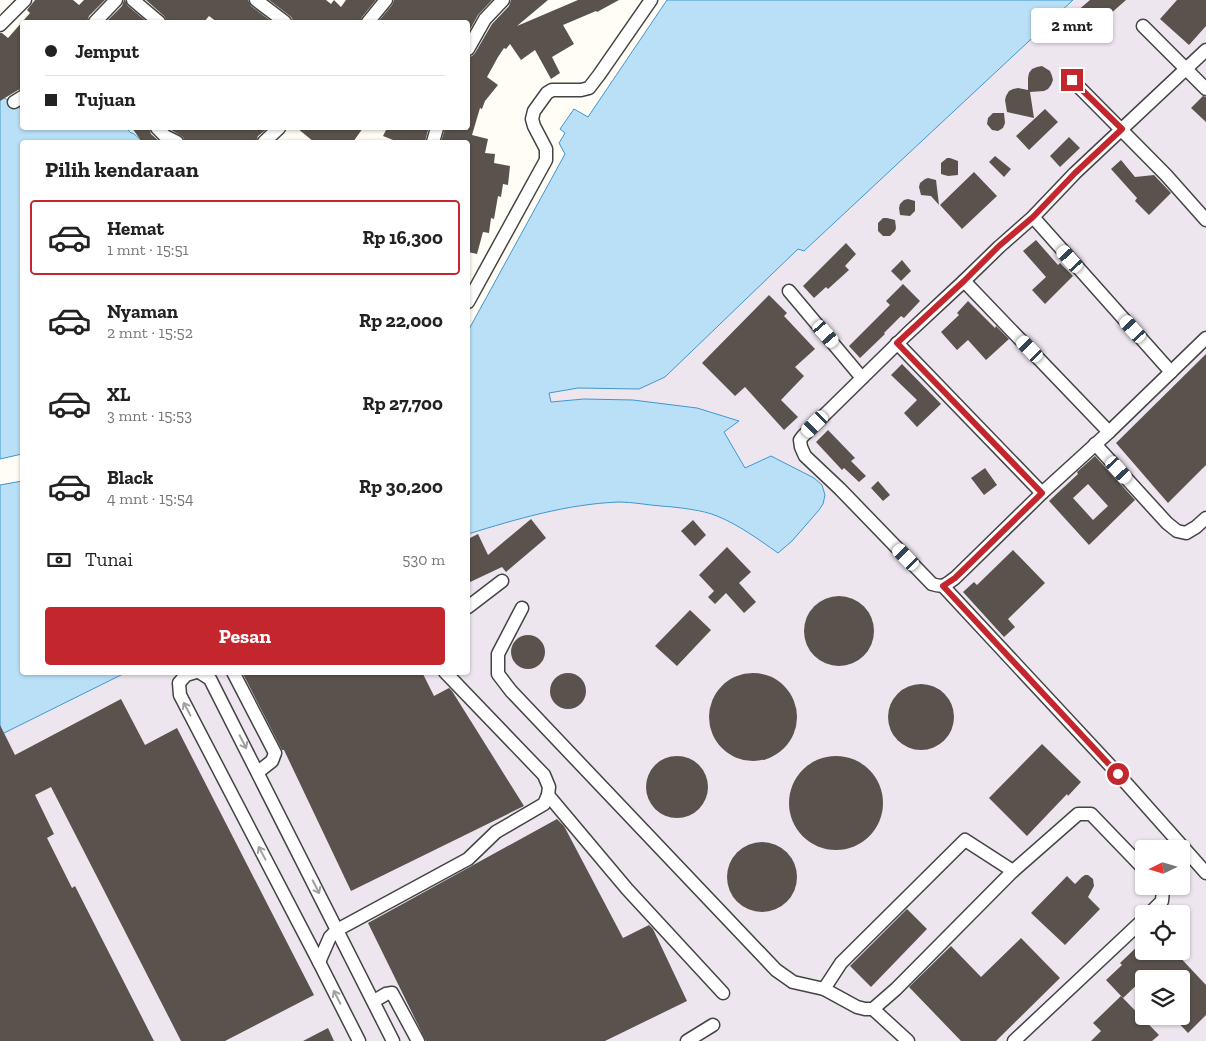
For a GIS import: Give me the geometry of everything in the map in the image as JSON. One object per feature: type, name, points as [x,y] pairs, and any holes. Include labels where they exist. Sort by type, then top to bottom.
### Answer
[{"type":"street","points":[[97,20],[116,0]]},
{"type":"street","points":[[133,0],[157,20]]},
{"type":"street","points":[[256,0],[282,20]]},
{"type":"street","points":[[370,20],[386,0]]},
{"type":"street","points":[[470,45],[485,19],[503,0]]},
{"type":"street","points":[[470,298],[546,160],[546,149],[532,119],[534,112],[547,93],[552,90],[581,90],[588,88],[651,0]]},
{"type":"street","points":[[0,25],[18,3]]},
{"type":"street","points":[[1143,26],[1206,88]]},
{"type":"street","points":[[1206,50],[1075,173],[1033,217],[999,246],[897,343],[800,440],[805,456],[840,489],[932,584],[943,586],[1118,774],[1206,873]]},
{"type":"street","points":[[1072,80],[1122,129],[1206,220]]},
{"type":"street","points":[[159,130],[173,140]]},
{"type":"street","points":[[266,140],[277,130]]},
{"type":"street","points":[[1033,217],[1171,372]]},
{"type":"street","points":[[964,281],[1109,432]]},
{"type":"street","points":[[789,291],[862,378]]},
{"type":"street","points":[[943,586],[955,578],[1206,338]]},
{"type":"street","points":[[897,343],[1042,493]]},
{"type":"street","points":[[1095,444],[1167,523],[1177,531],[1186,533],[1206,518]]},
{"type":"street","points":[[470,605],[502,581]]},
{"type":"street","points":[[522,608],[498,654],[498,674],[776,970],[793,982],[824,989],[856,1007],[873,1008],[896,988],[1013,871],[1078,814],[1091,814],[1135,860]]},
{"type":"street","points":[[186,675],[179,683],[180,695],[359,1041]]},
{"type":"street","points":[[207,675],[258,772],[393,1041]]},
{"type":"street","points":[[235,675],[275,753],[272,761],[258,772]]},
{"type":"street","points":[[319,962],[330,937],[337,930],[468,859],[496,832],[544,804],[549,787],[544,775],[448,675]]},
{"type":"street","points":[[548,795],[626,889],[722,993]]},
{"type":"street","points":[[824,989],[841,962],[965,840],[1013,871]]},
{"type":"street","points":[[1014,1041],[1135,927]]},
{"type":"street","points":[[374,1001],[386,994],[392,993],[418,1041]]},
{"type":"street","points":[[873,1008],[908,1041]]},
{"type":"street","points":[[687,1041],[713,1025]]},
{"type":"shaded area","points":[[1073,0],[1206,0],[1206,1041],[0,1041],[0,735],[121,675],[470,675],[470,533],[510,521],[588,504],[621,502],[677,507],[715,515],[739,527],[823,504],[825,494],[822,485],[745,468],[723,432],[738,421],[584,399],[551,402],[549,393],[578,388],[639,389],[798,249],[804,251]]},
{"type":"water","points":[[667,0],[1073,0],[804,251],[798,249],[665,377],[639,389],[578,388],[549,393],[551,402],[584,399],[633,400],[697,408],[739,421],[724,432],[745,468],[771,456],[814,478],[822,485],[825,495],[819,510],[792,541],[778,553],[741,528],[711,514],[697,510],[630,502],[600,503],[561,509],[470,533],[470,327],[565,154],[559,143],[565,133],[560,129],[574,109],[588,117]]},
{"type":"water","points":[[0,95],[20,108],[20,130],[128,130],[141,140],[20,140],[20,454],[0,459]]},
{"type":"water","points":[[20,481],[20,675],[121,675],[0,735],[0,485]]},
{"type":"building","points":[[35,0],[73,0],[79,5],[84,0],[105,0],[89,16],[88,20],[24,20],[30,13],[27,10]]},
{"type":"building","points":[[125,0],[128,6],[145,20],[108,20],[122,6]]},
{"type":"building","points":[[146,0],[248,0],[251,6],[269,20],[214,20],[209,16],[206,20],[166,20]]},
{"type":"building","points":[[269,0],[326,0],[331,4],[334,0],[341,7],[346,0],[376,0],[361,20],[292,20]]},
{"type":"building","points":[[394,0],[492,0],[478,15],[470,29],[470,20],[380,20]]},
{"type":"building","points":[[511,0],[548,0],[517,26],[578,0],[619,0],[597,12],[563,25],[574,44],[552,57],[560,73],[551,79],[535,50],[521,60],[510,44],[506,49],[504,48],[498,57],[487,77],[498,85],[485,101],[482,109],[480,108],[472,135],[488,139],[485,153],[495,154],[494,163],[510,166],[508,185],[503,184],[501,197],[498,196],[494,219],[491,218],[489,233],[483,232],[477,254],[470,252],[470,140],[442,140],[444,130],[470,130],[470,56],[475,53],[492,24],[509,6]]},
{"type":"building","points":[[1090,0],[1126,0],[1092,30],[1076,12]]},
{"type":"building","points":[[1177,0],[1206,0],[1206,26],[1189,45],[1160,19]]},
{"type":"building","points":[[20,24],[20,90],[0,101],[0,33],[8,38]]},
{"type":"building","points":[[1042,66],[1050,71],[1053,80],[1048,89],[1030,92],[1034,118],[1007,112],[1005,100],[1009,91],[1018,88],[1028,90],[1029,73],[1032,69]]},
{"type":"building","points":[[1203,96],[1206,97],[1206,122],[1191,108]]},
{"type":"building","points":[[1045,109],[1058,122],[1029,150],[1016,136]]},
{"type":"building","points":[[993,113],[1004,113],[1005,123],[1003,128],[998,131],[992,130],[987,124],[988,118]]},
{"type":"building","points":[[133,130],[150,130],[158,140],[141,140]]},
{"type":"building","points":[[171,130],[266,130],[258,136],[257,140],[184,140],[183,137]]},
{"type":"building","points":[[299,130],[362,130],[354,140],[312,140]]},
{"type":"building","points":[[386,130],[428,130],[426,140],[393,140],[383,136]]},
{"type":"building","points":[[1069,137],[1080,148],[1060,167],[1050,156]]},
{"type":"building","points":[[995,156],[1011,169],[1004,177],[989,162]]},
{"type":"building","points":[[947,158],[958,161],[958,175],[948,176],[941,174],[941,163]]},
{"type":"building","points":[[1121,160],[1135,177],[1154,175],[1171,193],[1149,215],[1135,201],[1137,198],[1111,169]]},
{"type":"building","points":[[974,172],[997,196],[962,229],[940,205]]},
{"type":"building","points":[[928,178],[936,180],[939,205],[931,196],[921,195],[920,183]]},
{"type":"building","points":[[908,199],[915,201],[915,211],[910,216],[900,215],[900,204]]},
{"type":"building","points":[[883,218],[895,220],[896,228],[890,236],[883,236],[878,231],[878,223]]},
{"type":"building","points":[[1036,240],[1058,265],[1060,263],[1073,276],[1045,304],[1032,290],[1046,277],[1023,251]]},
{"type":"building","points":[[846,243],[856,254],[845,266],[849,270],[828,289],[826,287],[814,298],[803,286]]},
{"type":"building","points":[[902,260],[911,271],[901,281],[891,271]]},
{"type":"building","points":[[903,284],[920,301],[904,318],[901,316],[860,358],[849,346],[890,305],[886,301]]},
{"type":"building","points":[[769,295],[787,313],[784,316],[815,349],[795,367],[804,376],[781,400],[798,417],[784,430],[745,387],[735,396],[702,363]]},
{"type":"building","points":[[968,301],[1009,339],[986,360],[968,340],[957,350],[941,332],[959,315],[957,313]]},
{"type":"building","points":[[1206,354],[1206,465],[1168,503],[1116,443]]},
{"type":"building","points":[[902,364],[941,404],[917,427],[904,413],[917,400],[891,375]]},
{"type":"building","points":[[828,430],[855,458],[851,461],[866,476],[859,482],[844,468],[842,470],[816,442]]},
{"type":"building","points":[[1095,456],[1135,500],[1089,545],[1049,501],[1078,474],[1077,472]],"holes":[[[1088,484],[1108,506],[1093,520],[1073,498]]]},
{"type":"building","points":[[985,468],[997,485],[984,495],[971,478]]},
{"type":"building","points":[[878,481],[890,495],[883,501],[871,488]]},
{"type":"building","points":[[531,519],[546,538],[506,572],[502,567],[470,582],[470,538],[478,534],[488,555]]},
{"type":"building","points":[[693,520],[706,535],[695,546],[681,531]]},
{"type":"building","points":[[727,547],[751,572],[739,583],[756,602],[744,613],[726,593],[715,604],[708,597],[714,591],[699,575]]},
{"type":"building","points":[[1013,550],[1045,583],[1008,619],[1015,627],[1004,637],[963,592],[974,582],[977,585]]},
{"type":"building","points":[[839,596],[852,599],[864,606],[871,618],[874,631],[871,644],[864,656],[852,663],[839,666],[826,663],[814,656],[807,644],[804,631],[807,618],[814,606],[826,599]]},
{"type":"building","points":[[690,610],[711,630],[677,666],[655,646]]},
{"type":"building","points":[[528,635],[535,636],[540,640],[544,645],[544,659],[540,664],[535,668],[528,669],[521,668],[516,664],[512,659],[511,652],[512,645],[516,640],[521,636]]},
{"type":"building","points":[[568,673],[575,674],[581,678],[585,684],[585,698],[581,704],[575,708],[568,709],[561,708],[555,704],[551,698],[550,691],[551,684],[555,678],[561,674]]},
{"type":"building","points":[[753,673],[770,677],[784,686],[793,700],[797,717],[793,734],[784,748],[770,757],[753,761],[736,757],[722,748],[713,734],[709,717],[713,700],[722,686],[736,677]]},
{"type":"building","points":[[244,675],[424,675],[434,696],[449,688],[452,691],[524,806],[351,891],[284,750],[282,750]]},
{"type":"building","points":[[914,684],[928,684],[940,689],[949,698],[954,710],[952,730],[945,741],[928,750],[914,750],[902,745],[893,736],[888,724],[888,710],[893,698],[902,689]]},
{"type":"building","points":[[121,699],[145,745],[177,728],[314,995],[225,1041],[181,1041],[51,787],[35,795],[54,834],[47,838],[72,888],[75,886],[154,1041],[0,1041],[0,725],[15,755]]},
{"type":"building","points":[[1042,744],[1081,782],[1027,836],[989,798]]},
{"type":"building","points":[[671,756],[683,756],[699,765],[706,775],[708,787],[706,799],[699,809],[683,818],[671,818],[660,813],[651,804],[646,793],[646,781],[651,770],[660,761]]},
{"type":"building","points":[[836,756],[854,760],[869,770],[879,785],[883,803],[879,821],[869,836],[854,846],[836,850],[818,846],[803,836],[793,821],[789,803],[793,785],[803,770],[818,760]]},
{"type":"building","points":[[557,819],[564,826],[623,938],[649,925],[653,929],[687,1001],[605,1041],[426,1041],[368,923]]},
{"type":"building","points":[[762,842],[775,845],[787,852],[794,864],[797,877],[794,890],[787,902],[775,909],[762,912],[749,909],[737,902],[730,890],[727,877],[730,864],[737,852],[749,845]]},
{"type":"building","points":[[1085,875],[1093,879],[1094,886],[1088,897],[1100,909],[1065,945],[1031,913],[1067,876],[1075,884]]},
{"type":"building","points":[[907,909],[927,929],[871,987],[850,966]]},
{"type":"building","points":[[1021,938],[1060,978],[996,1041],[961,1041],[909,987],[951,946],[981,977]]},
{"type":"building","points":[[1135,949],[1135,960],[1182,960],[1206,985],[1206,1015],[1188,1033],[1180,1025],[1190,1025],[1190,970],[1135,970],[1135,987],[1123,998],[1106,980],[1122,965],[1120,963]]},
{"type":"building","points":[[1121,996],[1135,1010],[1135,1025],[1149,1025],[1159,1035],[1152,1041],[1091,1041],[1101,1031],[1093,1023]]},
{"type":"building","points":[[328,1028],[334,1041],[303,1041]]},
{"type":"route","points":[[1072,80],[1122,129],[1075,173],[1033,217],[999,246],[897,343],[1042,493],[955,578],[943,586],[1118,774]]}]
